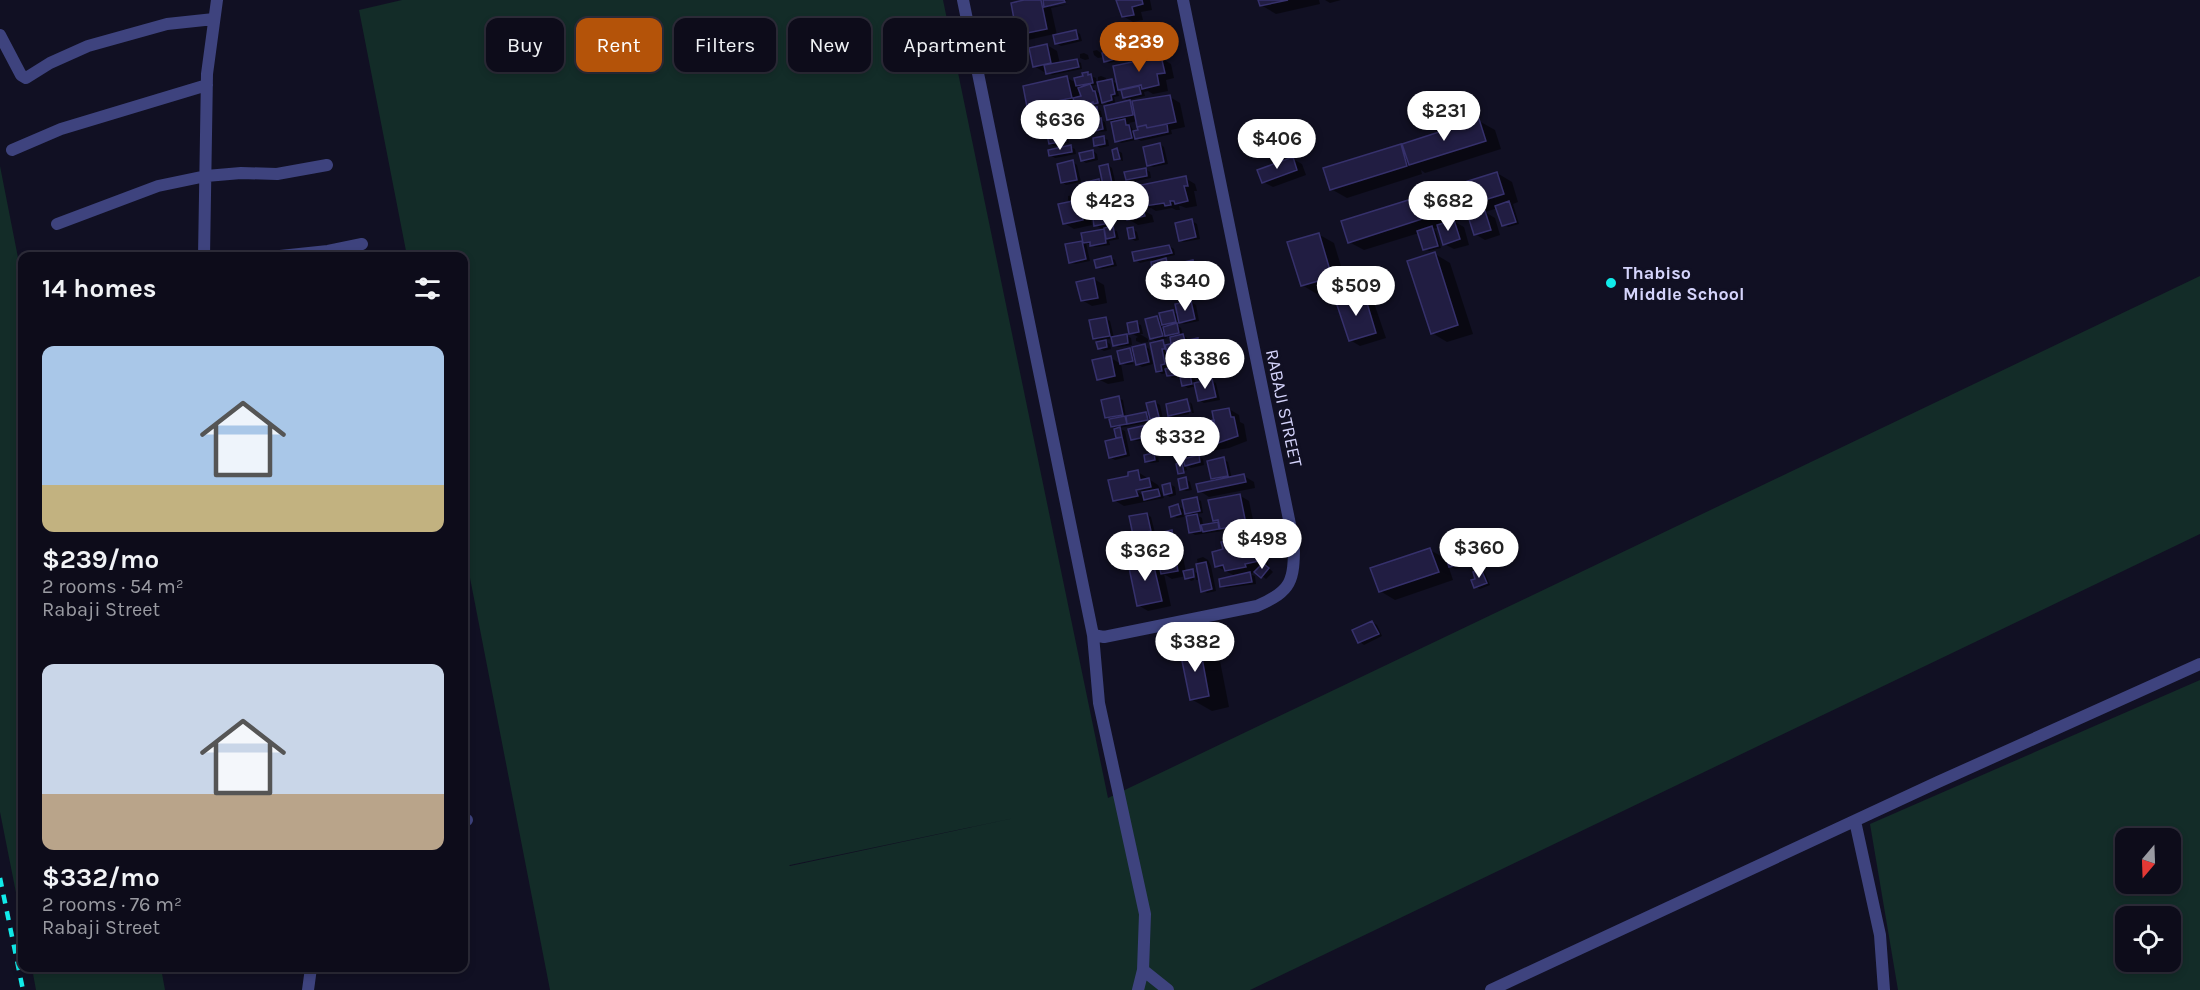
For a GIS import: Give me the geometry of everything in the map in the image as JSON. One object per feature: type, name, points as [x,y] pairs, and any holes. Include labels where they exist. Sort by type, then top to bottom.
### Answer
[{"type":"street","points":[[204,252],[207,85],[217,0]]},
{"type":"street","points":[[963,0],[1093,635],[1099,703],[1145,914],[1143,970],[1138,990]]},
{"type":"street","name":"RABAJI STREET","points":[[1093,635],[1104,637],[1257,606],[1278,597],[1292,577],[1294,544],[1183,0]]},
{"type":"street","points":[[0,35],[21,75],[26,78],[50,63],[88,46],[167,24],[214,19]]},
{"type":"street","points":[[12,150],[61,129],[207,85]]},
{"type":"street","points":[[57,224],[158,186],[206,176],[241,173],[277,174],[327,165]]},
{"type":"street","points":[[318,252],[362,244]]},
{"type":"street","points":[[1491,990],[1854,821],[2200,664]]},
{"type":"street","points":[[1854,821],[1880,935],[1884,990]]},
{"type":"street","points":[[1143,970],[1168,990]]},
{"type":"street","points":[[308,990],[310,972]]},
{"type":"green space","points":[[402,0],[943,0],[947,18],[883,18],[883,72],[958,72],[1108,798],[2200,276],[2200,534],[1250,990],[550,990],[468,568],[468,252],[406,252],[359,10]],"holes":[[[1024,816],[789,866],[790,865]]]},
{"type":"green space","points":[[0,166],[18,258],[18,903],[0,812]]},
{"type":"green space","points":[[2200,680],[2200,990],[1898,990],[1870,824]]},
{"type":"green space","points":[[33,972],[162,972],[165,990],[36,990]]},
{"type":"building","points":[[1041,0],[1047,29],[1027,33],[1027,18],[1014,18],[1011,3]]},
{"type":"building","points":[[1043,0],[1064,0],[1065,2],[1044,7]]},
{"type":"building","points":[[1116,0],[1142,0],[1143,4],[1132,7],[1134,15],[1122,17]]},
{"type":"building","points":[[1258,0],[1288,0],[1260,6]]},
{"type":"building","points":[[1144,23],[1148,42],[1130,46],[1126,27]]},
{"type":"building","points":[[1076,30],[1078,39],[1055,44],[1053,35]]},
{"type":"building","points":[[1047,44],[1051,63],[1033,67],[1029,48]]},
{"type":"building","points":[[1117,50],[1119,58],[1104,62],[1102,53]]},
{"type":"building","points":[[1161,56],[1165,73],[1157,74],[1159,85],[1142,89],[1141,85],[1118,90],[1113,66]]},
{"type":"building","points":[[1077,59],[1079,67],[1046,74],[1044,65]]},
{"type":"building","points":[[1088,72],[1088,75],[1091,74],[1093,83],[1076,86],[1074,78]]},
{"type":"building","points":[[1067,76],[1072,98],[1027,107],[1023,86]]},
{"type":"building","points":[[1112,79],[1115,94],[1111,95],[1112,100],[1102,103],[1097,82]]},
{"type":"building","points":[[1090,84],[1095,91],[1098,103],[1093,104],[1093,102],[1076,108],[1073,98],[1081,96],[1078,88]]},
{"type":"building","points":[[1139,86],[1141,94],[1123,98],[1121,90]]},
{"type":"building","points":[[1170,95],[1176,122],[1147,128],[1146,125],[1137,127],[1132,101]]},
{"type":"building","points":[[1130,100],[1133,115],[1107,120],[1104,106]]},
{"type":"building","points":[[1069,102],[1071,109],[1047,114],[1046,107]]},
{"type":"building","points":[[1097,107],[1098,115],[1077,119],[1076,111]]},
{"type":"building","points":[[1074,112],[1076,120],[1063,123],[1061,115]]},
{"type":"building","points":[[1059,115],[1060,121],[1046,124],[1044,118]]},
{"type":"building","points":[[1101,118],[1103,129],[1094,131],[1092,120]]},
{"type":"building","points":[[1125,119],[1132,138],[1115,142],[1111,122]]},
{"type":"building","points":[[1479,119],[1486,141],[1409,165],[1402,144]]},
{"type":"building","points":[[1062,123],[1066,141],[1049,144],[1045,126]]},
{"type":"building","points":[[1167,124],[1168,132],[1135,139],[1133,131],[1138,130],[1137,127],[1146,125],[1147,128]]},
{"type":"building","points":[[1104,136],[1105,144],[1094,146],[1093,138]]},
{"type":"building","points":[[1160,143],[1164,162],[1147,166],[1143,147]]},
{"type":"building","points":[[1401,144],[1407,166],[1330,190],[1323,168]]},
{"type":"building","points":[[1071,145],[1072,152],[1049,156],[1048,150]]},
{"type":"building","points":[[1117,148],[1120,159],[1114,160],[1112,150]]},
{"type":"building","points":[[1093,150],[1094,158],[1081,161],[1079,153]]},
{"type":"building","points":[[1293,157],[1297,170],[1262,183],[1257,170]]},
{"type":"building","points":[[1073,160],[1077,180],[1061,183],[1057,164]]},
{"type":"building","points":[[1108,164],[1112,183],[1103,185],[1099,166]]},
{"type":"building","points":[[1146,168],[1147,176],[1126,180],[1124,172]]},
{"type":"building","points":[[1497,172],[1504,194],[1426,218],[1420,196]]},
{"type":"building","points":[[1186,176],[1188,186],[1184,186],[1188,201],[1175,204],[1174,201],[1170,201],[1171,205],[1165,206],[1164,203],[1145,206],[1141,185]]},
{"type":"building","points":[[1099,179],[1100,185],[1084,189],[1082,183]]},
{"type":"building","points":[[1133,186],[1134,194],[1139,193],[1141,203],[1136,204],[1137,209],[1143,208],[1145,216],[1127,220],[1120,189]]},
{"type":"building","points":[[1113,187],[1115,196],[1097,199],[1095,190]]},
{"type":"building","points":[[1115,196],[1117,207],[1109,209],[1107,197]]},
{"type":"building","points":[[1418,197],[1425,218],[1348,243],[1341,221]]},
{"type":"building","points":[[1078,200],[1083,220],[1063,224],[1058,204]]},
{"type":"building","points":[[1509,201],[1516,222],[1502,226],[1495,206]]},
{"type":"building","points":[[1485,211],[1491,230],[1474,235],[1468,216]]},
{"type":"building","points":[[1104,216],[1105,224],[1094,226],[1093,218]]},
{"type":"building","points":[[1192,219],[1196,237],[1179,241],[1175,223]]},
{"type":"building","points":[[1454,220],[1460,239],[1443,245],[1437,225]]},
{"type":"building","points":[[1113,226],[1115,237],[1106,239],[1104,228]]},
{"type":"building","points":[[1432,226],[1438,246],[1423,250],[1417,231]]},
{"type":"building","points":[[1133,227],[1135,238],[1129,239],[1127,228]]},
{"type":"building","points":[[1104,229],[1106,243],[1090,246],[1090,242],[1083,243],[1081,233]]},
{"type":"building","points":[[1319,233],[1332,277],[1301,286],[1287,242]]},
{"type":"building","points":[[1082,241],[1086,259],[1069,263],[1065,244]]},
{"type":"building","points":[[1169,245],[1172,253],[1134,261],[1132,252]]},
{"type":"building","points":[[1435,252],[1458,325],[1431,334],[1407,261]]},
{"type":"building","points":[[1111,256],[1113,264],[1096,268],[1094,260]]},
{"type":"building","points":[[1166,258],[1168,267],[1152,270],[1151,262]]},
{"type":"building","points":[[1193,260],[1197,277],[1178,281],[1175,264]]},
{"type":"building","points":[[1094,278],[1098,298],[1081,301],[1076,282]]},
{"type":"building","points":[[1364,293],[1376,333],[1349,341],[1336,302]]},
{"type":"building","points":[[1191,301],[1195,319],[1179,323],[1175,304]]},
{"type":"building","points":[[1173,310],[1176,322],[1162,325],[1159,313]]},
{"type":"building","points":[[1157,316],[1163,336],[1150,339],[1145,319]]},
{"type":"building","points":[[1106,317],[1110,336],[1093,339],[1089,320]]},
{"type":"building","points":[[1137,321],[1139,332],[1129,334],[1127,323]]},
{"type":"building","points":[[1177,323],[1179,333],[1165,336],[1163,327]]},
{"type":"building","points":[[1127,334],[1128,343],[1113,346],[1111,337]]},
{"type":"building","points":[[1183,334],[1185,341],[1171,344],[1170,337]]},
{"type":"building","points":[[1198,338],[1198,341],[1201,340],[1206,364],[1193,367],[1192,363],[1170,367],[1165,345]]},
{"type":"building","points":[[1106,340],[1107,347],[1098,349],[1096,342]]},
{"type":"building","points":[[1163,340],[1165,364],[1161,365],[1162,371],[1156,372],[1150,343]]},
{"type":"building","points":[[1145,344],[1149,362],[1136,365],[1132,347]]},
{"type":"building","points":[[1130,348],[1133,361],[1120,364],[1117,351]]},
{"type":"building","points":[[1111,356],[1115,376],[1097,380],[1092,360]]},
{"type":"building","points":[[1190,364],[1191,372],[1178,374],[1177,367]]},
{"type":"building","points":[[1175,367],[1176,375],[1167,376],[1165,369]]},
{"type":"building","points":[[1190,375],[1192,384],[1182,386],[1180,377]]},
{"type":"building","points":[[1212,379],[1216,397],[1198,401],[1194,383]]},
{"type":"building","points":[[1119,396],[1123,415],[1105,418],[1101,400]]},
{"type":"building","points":[[1187,399],[1190,411],[1168,416],[1166,404]]},
{"type":"building","points":[[1155,401],[1159,417],[1150,419],[1146,403]]},
{"type":"building","points":[[1229,408],[1231,417],[1234,417],[1238,436],[1218,443],[1212,411]]},
{"type":"building","points":[[1146,412],[1148,420],[1127,424],[1126,416]]},
{"type":"building","points":[[1125,416],[1127,424],[1111,427],[1109,419]]},
{"type":"building","points":[[1162,419],[1164,428],[1150,431],[1148,422]]},
{"type":"building","points":[[1214,420],[1218,443],[1187,448],[1183,426]]},
{"type":"building","points":[[1177,423],[1179,438],[1171,439],[1168,425]]},
{"type":"building","points":[[1147,425],[1150,436],[1131,440],[1128,429]]},
{"type":"building","points":[[1120,427],[1122,437],[1116,438],[1114,429]]},
{"type":"building","points":[[1122,437],[1126,454],[1109,458],[1105,441]]},
{"type":"building","points":[[1178,442],[1180,454],[1173,455],[1171,444]]},
{"type":"building","points":[[1154,453],[1155,460],[1145,462],[1144,455]]},
{"type":"building","points":[[1199,455],[1200,462],[1185,466],[1183,459]]},
{"type":"building","points":[[1224,457],[1228,476],[1211,479],[1207,461]]},
{"type":"building","points":[[1182,462],[1184,473],[1178,474],[1176,464]]},
{"type":"building","points":[[1138,470],[1140,480],[1149,478],[1151,487],[1136,490],[1138,496],[1113,501],[1108,480],[1128,476],[1128,472]]},
{"type":"building","points":[[1244,474],[1246,482],[1198,492],[1196,484]]},
{"type":"building","points":[[1186,477],[1188,488],[1180,490],[1178,479]]},
{"type":"building","points":[[1170,483],[1172,493],[1164,495],[1162,485]]},
{"type":"building","points":[[1158,489],[1160,496],[1144,500],[1142,492]]},
{"type":"building","points":[[1240,494],[1246,524],[1220,529],[1218,520],[1213,521],[1208,500]]},
{"type":"building","points":[[1197,497],[1200,511],[1185,514],[1182,500]]},
{"type":"building","points":[[1178,504],[1181,514],[1171,517],[1169,507]]},
{"type":"building","points":[[1147,513],[1151,531],[1133,535],[1129,516]]},
{"type":"building","points":[[1197,514],[1201,531],[1189,533],[1186,516]]},
{"type":"building","points":[[1218,522],[1219,529],[1203,532],[1201,525]]},
{"type":"building","points":[[1172,530],[1173,537],[1157,540],[1155,534]]},
{"type":"building","points":[[1249,537],[1251,546],[1256,545],[1259,561],[1245,564],[1246,567],[1225,571],[1223,565],[1215,567],[1212,552],[1223,549],[1221,542]]},
{"type":"building","points":[[1467,537],[1471,549],[1462,552],[1458,540]]},
{"type":"building","points":[[1451,543],[1458,565],[1449,567],[1442,546]]},
{"type":"building","points":[[1173,545],[1178,571],[1161,574],[1155,548]]},
{"type":"building","points":[[1430,548],[1439,572],[1379,592],[1370,568]]},
{"type":"building","points":[[1152,558],[1162,601],[1137,606],[1128,563]]},
{"type":"building","points":[[1206,562],[1212,589],[1201,592],[1196,564]]},
{"type":"building","points":[[1263,563],[1269,568],[1261,578],[1254,572]]},
{"type":"building","points":[[1193,569],[1194,577],[1185,579],[1183,571]]},
{"type":"building","points":[[1481,569],[1487,583],[1474,588],[1471,580],[1475,579],[1473,572]]},
{"type":"building","points":[[1250,572],[1252,582],[1220,587],[1219,579]]},
{"type":"building","points":[[1372,621],[1379,634],[1358,643],[1352,630]]},
{"type":"building","points":[[1200,647],[1209,696],[1190,700],[1180,651]]},
{"type":"railway","points":[[0,878],[18,966]]},
{"type":"railway","points":[[19,972],[23,990]]},
{"type":"place","name":"Thabiso Middle School","points":[[1611,283]]}]
